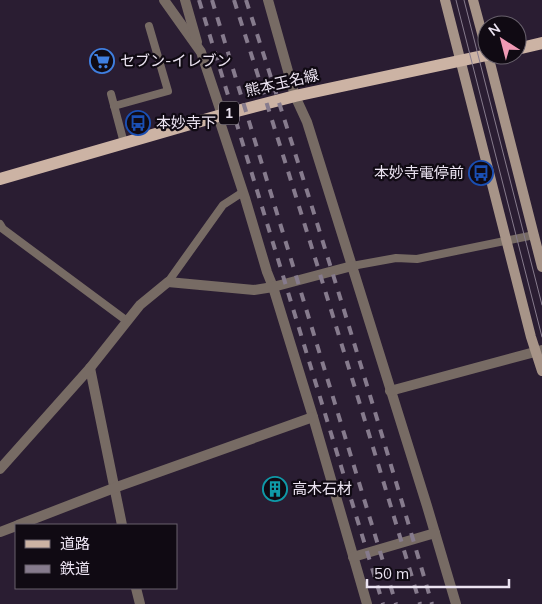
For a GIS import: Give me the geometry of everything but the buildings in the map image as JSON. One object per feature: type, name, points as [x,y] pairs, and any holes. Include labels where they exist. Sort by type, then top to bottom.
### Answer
[{"type":"main road","points":[[527,47],[542,43]]},
{"type":"main road","name":"熊本玉名線","points":[[0,179],[220,115],[296,96],[477,56]]},
{"type":"street","points":[[164,0],[201,52]]},
{"type":"street","points":[[185,0],[313,417],[367,604]]},
{"type":"street","points":[[268,0],[296,96],[307,122],[456,604]]},
{"type":"street","points":[[445,0],[508,241],[539,350],[542,371]]},
{"type":"street","points":[[473,0],[477,15]]},
{"type":"street","points":[[490,65],[542,267]]},
{"type":"street","points":[[0,469],[90,368],[140,305],[168,282],[254,290],[273,287],[352,266]]},
{"type":"street","points":[[390,391],[539,350]]},
{"type":"street","points":[[90,368],[122,524]]},
{"type":"street","points":[[22,524],[114,488],[313,417]]},
{"type":"street","points":[[0,532],[15,527]]},
{"type":"street","points":[[353,557],[435,533]]},
{"type":"street","points":[[136,589],[140,604]]},
{"type":"lane","points":[[114,106],[168,91],[149,26]]},
{"type":"lane","points":[[111,94],[124,143]]},
{"type":"lane","points":[[168,282],[223,204],[243,192]]},
{"type":"lane","points":[[0,224],[3,229],[127,322]]},
{"type":"lane","points":[[352,266],[396,258],[417,259],[534,235]]},
{"type":"tram line","points":[[456,0],[542,337]]},
{"type":"tram line","points":[[464,0],[542,305]]},
{"type":"railway","points":[[199,0],[383,604]]},
{"type":"railway","points":[[212,0],[396,604]]},
{"type":"railway","points":[[234,0],[420,604]]},
{"type":"railway","points":[[246,0],[341,301],[432,604]]},
{"type":"place","name":"セブン-イレブン","points":[[102,61]]},
{"type":"place","name":"本妙寺下","points":[[138,123]]},
{"type":"place","name":"本妙寺電停前","points":[[481,173]]},
{"type":"place","name":"高木石材","points":[[275,489]]}]
